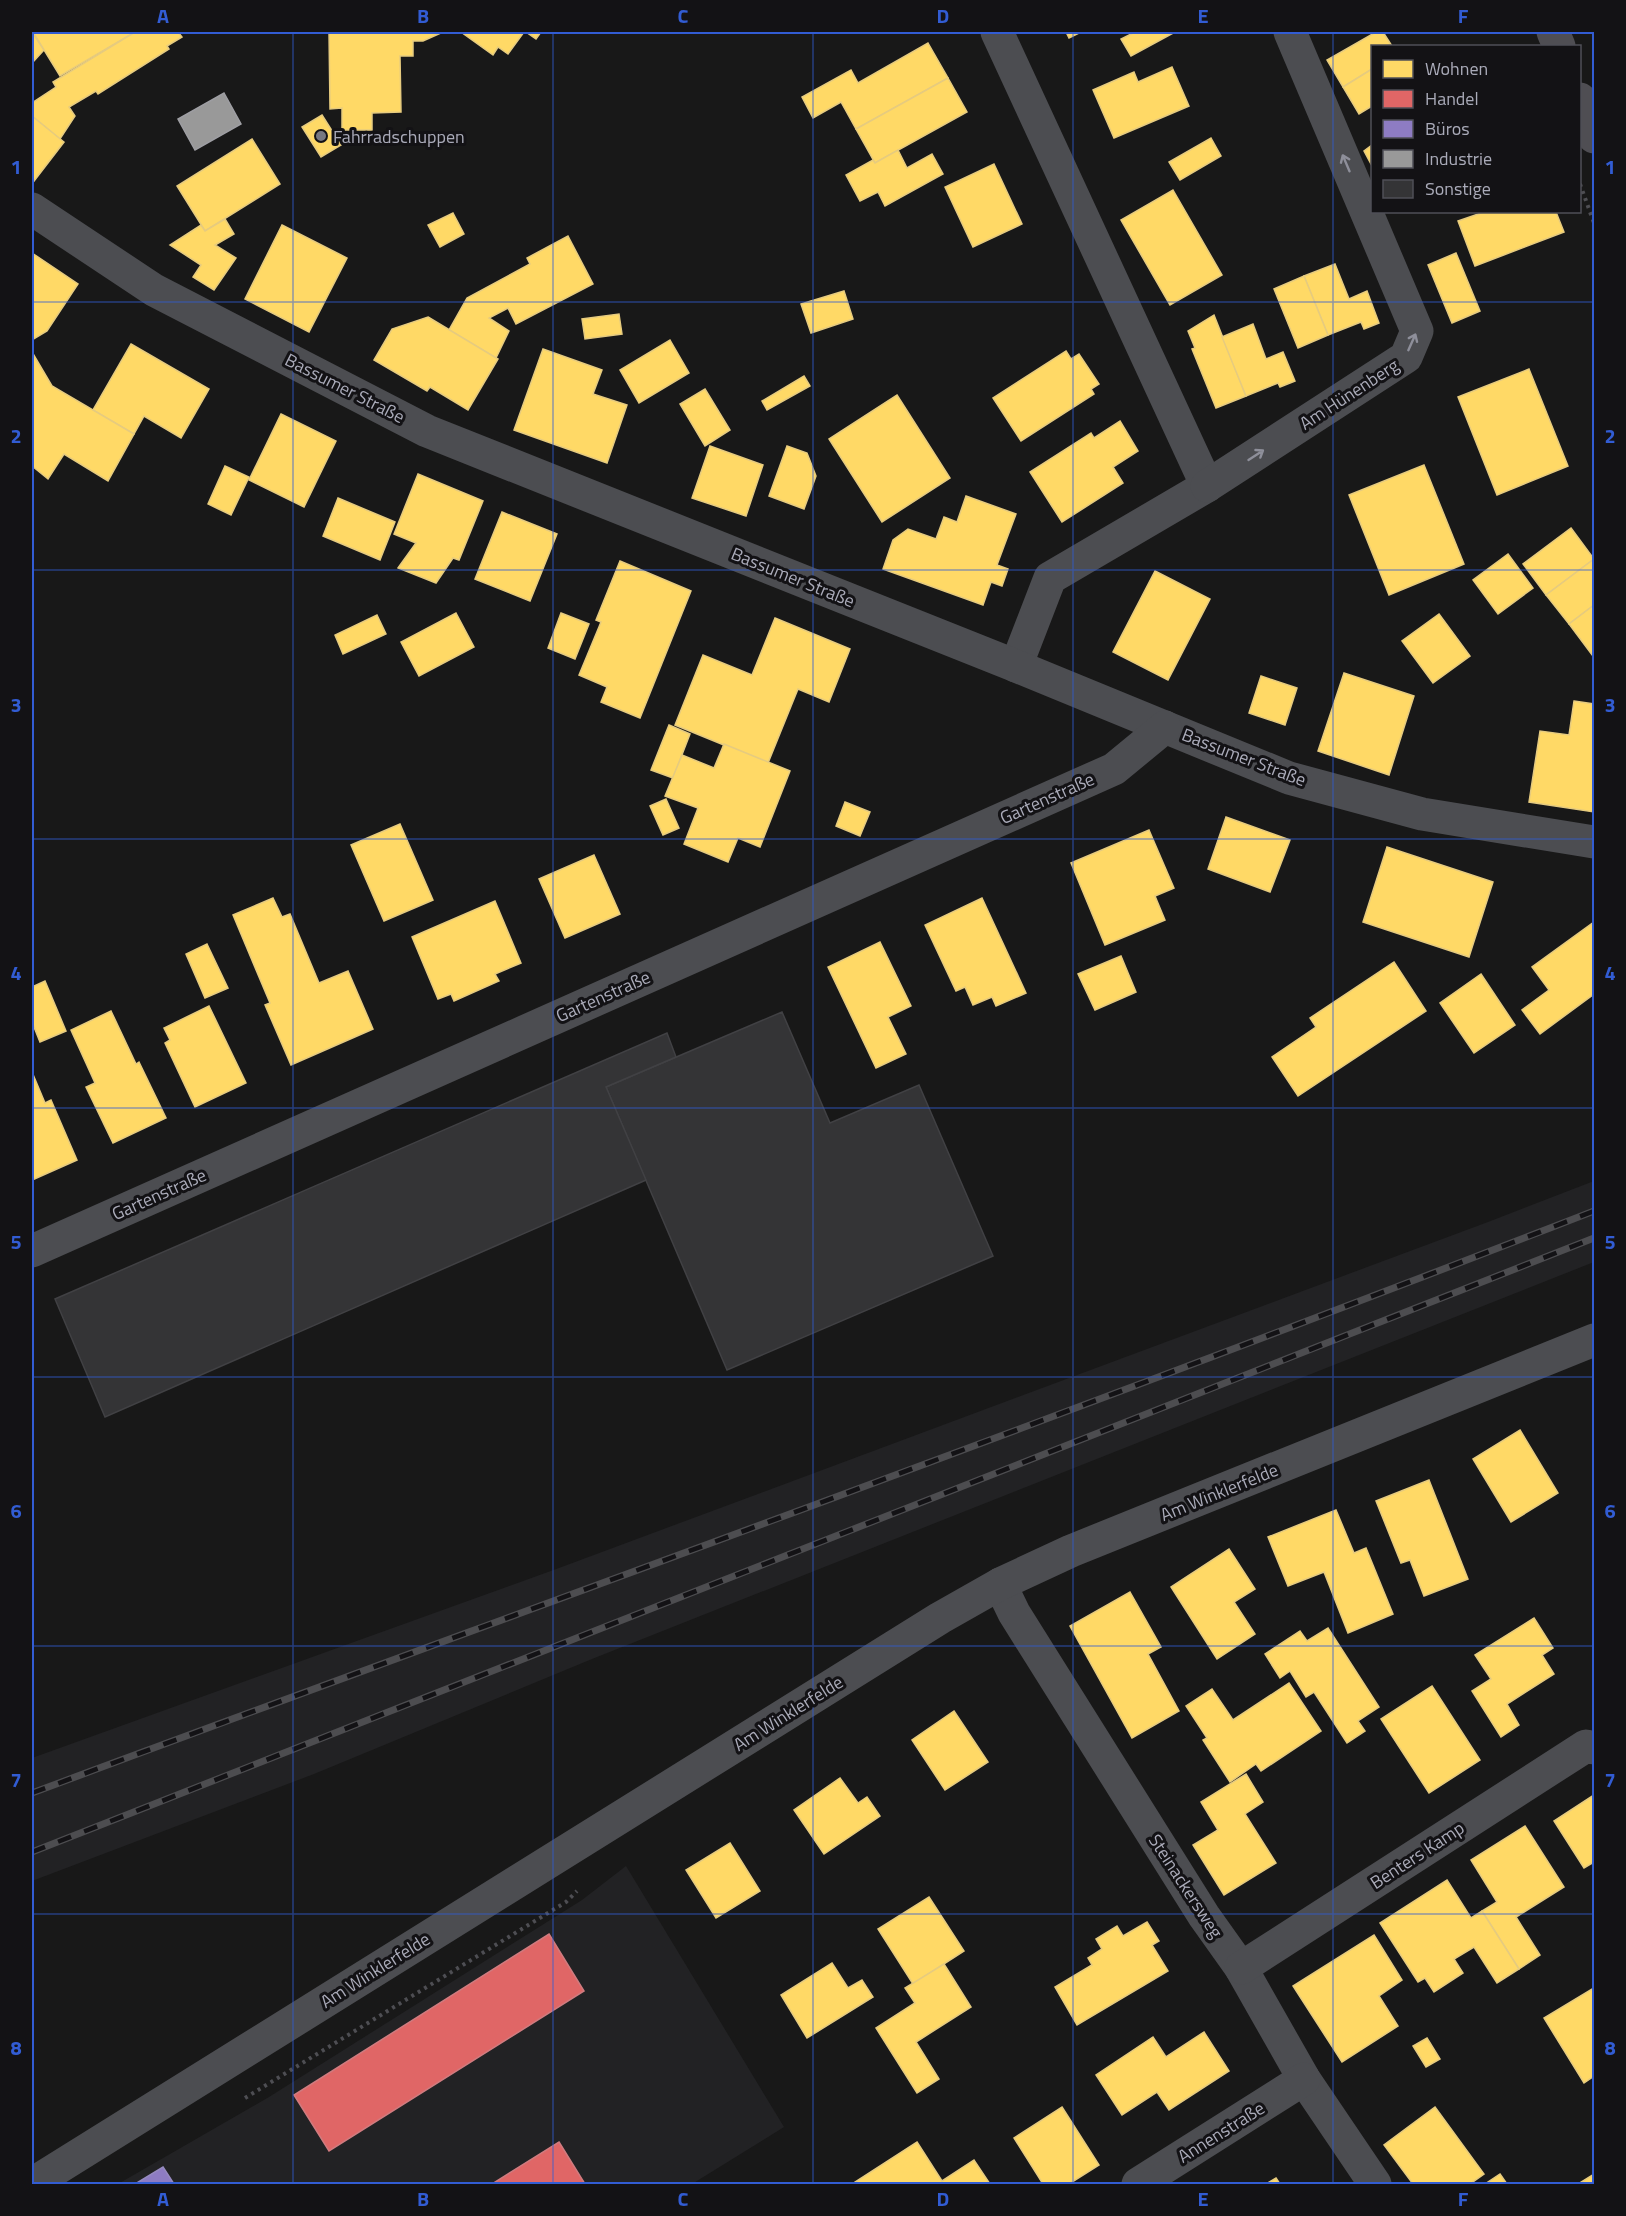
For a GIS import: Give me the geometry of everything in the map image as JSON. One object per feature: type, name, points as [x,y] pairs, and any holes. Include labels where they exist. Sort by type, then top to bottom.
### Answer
[{"type":"main road","points":[[1581,102],[1594,137]]},
{"type":"street","points":[[997,32],[1207,486]]},
{"type":"street","name":"Am Hünenberg","points":[[1016,666],[1050,578],[1207,486],[1406,357],[1417,331],[1290,32]]},
{"type":"street","name":"Bassumer Straße","points":[[32,208],[154,290],[427,430],[1289,778],[1422,814],[1594,842]]},
{"type":"street","name":"Gartenstraße","points":[[32,1251],[1114,769],[1166,727]]},
{"type":"street","name":"Am Winklerfelde","points":[[32,2184],[940,1618],[1000,1584],[1071,1551],[1594,1340]]},
{"type":"street","name":"Steinackersweg","points":[[1000,1584],[1014,1613],[1204,1916],[1242,1968],[1304,2079],[1375,2184]]},
{"type":"street","name":"Benters Kamp","points":[[1242,1968],[1586,1746],[1594,1748]]},
{"type":"street","name":"Annenstraße","points":[[1138,2184],[1304,2079]]},
{"type":"path","points":[[1581,187],[1594,223]]},
{"type":"path","points":[[237,2103],[566,1902],[582,1886]]},
{"type":"shaded area","points":[[1594,1181],[1594,1262],[592,1659],[314,1774],[32,1881],[32,1758],[559,1568]]},
{"type":"shaded area","points":[[626,1866],[784,2127],[692,2184],[118,2184],[269,2097],[582,1900]]},
{"type":"building: Wohnen","points":[[32,32],[44,50],[32,63]]},
{"type":"building: Wohnen","points":[[33,32],[135,32],[60,76]]},
{"type":"building: Wohnen","points":[[135,32],[178,32],[182,37],[167,46],[169,49],[98,94],[96,91],[69,107],[75,116],[60,139],[32,116],[32,103],[56,87],[53,82]]},
{"type":"building: Wohnen","points":[[329,32],[443,32],[423,41],[413,41],[413,56],[400,56],[401,112],[372,113],[372,130],[342,130],[342,108],[330,109]]},
{"type":"building: Wohnen","points":[[461,32],[524,32],[508,54],[498,47],[493,55]]},
{"type":"building: Wohnen","points":[[526,32],[541,32],[536,39]]},
{"type":"building: Wohnen","points":[[1066,32],[1081,32],[1069,38]]},
{"type":"building: Wohnen","points":[[1135,32],[1175,32],[1131,56],[1121,39]]},
{"type":"building: Wohnen","points":[[1376,32],[1383,32],[1391,45],[1371,45],[1371,70],[1343,87],[1327,60]]},
{"type":"building: Wohnen","points":[[928,43],[948,78],[856,129],[841,102],[813,118],[802,97],[851,70],[858,83]]},
{"type":"building: Wohnen","points":[[1172,67],[1189,106],[1114,138],[1093,90],[1134,72],[1138,82]]},
{"type":"building: Wohnen","points":[[1371,70],[1371,107],[1359,114],[1343,87]]},
{"type":"building: Wohnen","points":[[948,78],[967,112],[875,163],[856,129]]},
{"type":"building: Wohnen","name":"Fahrradschuppen","points":[[322,115],[341,145],[321,157],[302,127]]},
{"type":"building: Wohnen","points":[[32,116],[64,142],[34,181],[32,179]]},
{"type":"building: Wohnen","points":[[1211,138],[1221,156],[1180,180],[1169,162]]},
{"type":"building: Wohnen","points":[[252,139],[280,184],[205,231],[177,186]]},
{"type":"building: Wohnen","points":[[1371,146],[1371,164],[1364,151]]},
{"type":"building: Wohnen","points":[[898,150],[907,168],[932,154],[943,174],[885,206],[878,192],[860,201],[846,175],[873,160],[875,163]]},
{"type":"building: Wohnen","points":[[994,164],[1022,224],[973,247],[945,187]]},
{"type":"building: Wohnen","points":[[1173,190],[1222,275],[1170,305],[1121,220]]},
{"type":"building: Wohnen","points":[[453,213],[464,234],[440,247],[428,225]]},
{"type":"building: Wohnen","points":[[1481,213],[1556,213],[1564,232],[1475,266],[1458,221]]},
{"type":"building: Wohnen","points":[[225,219],[234,234],[215,245],[236,258],[214,290],[193,277],[201,265],[170,245],[201,225],[205,231]]},
{"type":"building: Wohnen","points":[[282,225],[347,258],[309,332],[245,299]]},
{"type":"building: Wohnen","points":[[568,236],[593,284],[516,324],[508,308],[489,318],[509,331],[496,358],[449,330],[467,298],[530,264],[527,258]]},
{"type":"building: Wohnen","points":[[32,253],[78,284],[47,331],[32,340]]},
{"type":"building: Wohnen","points":[[1456,253],[1480,311],[1452,323],[1428,265]]},
{"type":"building: Wohnen","points":[[1335,264],[1349,299],[1367,291],[1379,323],[1364,329],[1361,322],[1328,335],[1304,276]]},
{"type":"building: Wohnen","points":[[1304,276],[1328,335],[1298,348],[1274,289]]},
{"type":"building: Wohnen","points":[[844,291],[853,319],[811,333],[801,304]]},
{"type":"building: Wohnen","points":[[619,314],[622,334],[585,339],[582,319]]},
{"type":"building: Wohnen","points":[[1214,315],[1246,396],[1216,408],[1192,349],[1195,348],[1188,331]]},
{"type":"building: Wohnen","points":[[428,317],[498,359],[468,410],[430,387],[427,391],[374,360],[392,329]]},
{"type":"building: Wohnen","points":[[1253,324],[1266,359],[1283,352],[1295,381],[1280,387],[1278,383],[1246,396],[1222,337]]},
{"type":"building: Wohnen","points":[[670,340],[689,373],[639,403],[620,370]]},
{"type":"building: Wohnen","points":[[131,344],[209,389],[181,438],[144,416],[134,434],[93,410]]},
{"type":"building: Wohnen","points":[[543,349],[602,370],[593,394],[627,405],[607,463],[514,430]]},
{"type":"building: Wohnen","points":[[1066,351],[1071,359],[1079,354],[1099,384],[1091,389],[1094,394],[1021,441],[993,398]]},
{"type":"building: Wohnen","points":[[32,352],[52,386],[134,434],[108,481],[64,454],[48,479],[32,466]]},
{"type":"building: Wohnen","points":[[1529,369],[1568,466],[1497,495],[1458,397]]},
{"type":"building: Wohnen","points":[[804,376],[810,386],[767,410],[762,401]]},
{"type":"building: Wohnen","points":[[705,389],[730,430],[705,446],[680,404]]},
{"type":"building: Wohnen","points":[[897,395],[950,478],[882,522],[829,439]]},
{"type":"building: Wohnen","points":[[281,414],[336,441],[304,507],[249,480]]},
{"type":"building: Wohnen","points":[[1120,421],[1138,451],[1113,467],[1123,483],[1062,522],[1030,472],[1091,433],[1094,438]]},
{"type":"building: Wohnen","points":[[710,446],[763,465],[746,516],[692,498]]},
{"type":"building: Wohnen","points":[[787,446],[807,453],[816,476],[804,509],[769,496]]},
{"type":"building: Wohnen","points":[[1424,465],[1464,564],[1389,595],[1349,495]]},
{"type":"building: Wohnen","points":[[225,466],[249,477],[231,515],[208,504]]},
{"type":"building: Wohnen","points":[[418,474],[483,501],[459,560],[453,558],[436,583],[398,568],[416,543],[394,534]]},
{"type":"building: Wohnen","points":[[966,496],[1016,514],[997,565],[1008,569],[1002,586],[991,582],[983,605],[883,569],[893,540],[908,529],[936,539],[944,517],[957,522]]},
{"type":"building: Wohnen","points":[[338,498],[395,522],[380,560],[323,536]]},
{"type":"building: Wohnen","points":[[502,512],[557,534],[530,601],[475,579]]},
{"type":"building: Wohnen","points":[[1571,528],[1594,559],[1546,595],[1523,564]]},
{"type":"building: Wohnen","points":[[1508,554],[1533,588],[1498,614],[1473,580]]},
{"type":"building: Wohnen","points":[[1594,559],[1594,605],[1569,624],[1546,595]]},
{"type":"building: Wohnen","points":[[620,561],[691,591],[640,718],[601,702],[607,687],[579,675],[601,622],[596,620]]},
{"type":"building: Wohnen","points":[[1155,571],[1210,599],[1168,680],[1113,652]]},
{"type":"building: Wohnen","points":[[1594,605],[1594,655],[1593,656],[1569,624]]},
{"type":"building: Wohnen","points":[[456,613],[474,647],[419,676],[401,642]]},
{"type":"building: Wohnen","points":[[561,613],[589,624],[575,659],[548,648]]},
{"type":"building: Wohnen","points":[[1439,614],[1470,656],[1433,683],[1402,641]]},
{"type":"building: Wohnen","points":[[377,615],[386,634],[343,654],[335,635]]},
{"type":"building: Wohnen","points":[[775,618],[850,649],[829,702],[798,689],[768,763],[675,725],[703,655],[752,675]]},
{"type":"building: Wohnen","points":[[1344,673],[1414,696],[1389,775],[1318,751]]},
{"type":"building: Wohnen","points":[[1261,676],[1297,688],[1285,725],[1249,713]]},
{"type":"building: Wohnen","points":[[1574,701],[1594,704],[1594,812],[1529,802],[1540,731],[1569,735]]},
{"type":"building: Wohnen","points":[[669,725],[690,734],[673,778],[651,770]]},
{"type":"building: Wohnen","points":[[724,744],[790,771],[760,847],[738,838],[728,862],[684,844],[698,808],[665,796],[682,755],[714,768]]},
{"type":"building: Wohnen","points":[[666,799],[679,828],[663,835],[650,806]]},
{"type":"building: Wohnen","points":[[845,802],[870,812],[860,836],[836,826]]},
{"type":"building: Wohnen","points":[[1226,817],[1290,840],[1270,892],[1208,869]]},
{"type":"building: Wohnen","points":[[400,824],[433,900],[384,921],[351,845]]},
{"type":"building: Wohnen","points":[[1149,830],[1174,888],[1155,896],[1165,920],[1105,945],[1071,863]]},
{"type":"building: Wohnen","points":[[1387,847],[1493,882],[1469,957],[1363,922]]},
{"type":"building: Wohnen","points":[[594,855],[620,914],[565,938],[539,879]]},
{"type":"building: Wohnen","points":[[273,898],[282,917],[290,914],[319,983],[348,971],[373,1029],[291,1065],[265,1005],[270,1003],[233,915]]},
{"type":"building: Wohnen","points":[[982,898],[1026,993],[996,1006],[992,997],[973,1005],[965,987],[956,991],[925,925]]},
{"type":"building: Wohnen","points":[[495,901],[521,963],[495,974],[499,981],[454,1001],[451,994],[438,999],[412,937]]},
{"type":"building: Wohnen","points":[[1594,922],[1594,994],[1540,1034],[1522,1010],[1549,990],[1532,967]]},
{"type":"building: Wohnen","points":[[880,942],[911,1006],[888,1017],[906,1054],[876,1068],[828,967]]},
{"type":"building: Wohnen","points":[[207,944],[228,988],[205,998],[186,954]]},
{"type":"building: Wohnen","points":[[1121,956],[1136,992],[1095,1010],[1078,974]]},
{"type":"building: Wohnen","points":[[1394,962],[1426,1011],[1298,1096],[1272,1057],[1316,1027],[1310,1018]]},
{"type":"building: Wohnen","points":[[1481,974],[1515,1025],[1474,1053],[1440,1003]]},
{"type":"building: Wohnen","points":[[45,981],[66,1031],[40,1042],[32,1022],[32,987]]},
{"type":"building: Wohnen","points":[[209,1006],[246,1083],[195,1107],[165,1043],[170,1040],[164,1028]]},
{"type":"building: Wohnen","points":[[111,1011],[136,1064],[139,1062],[166,1118],[113,1143],[86,1087],[95,1083],[71,1030]]},
{"type":"building: Wohnen","points":[[32,1072],[45,1103],[51,1100],[77,1160],[32,1180]]},
{"type":"building: Wohnen","points":[[1520,1430],[1558,1493],[1511,1522],[1473,1459]]},
{"type":"building: Wohnen","points":[[1429,1480],[1468,1579],[1424,1596],[1410,1560],[1401,1563],[1376,1501]]},
{"type":"building: Wohnen","points":[[1336,1510],[1354,1553],[1366,1548],[1393,1614],[1348,1633],[1324,1572],[1288,1586],[1268,1537]]},
{"type":"building: Wohnen","points":[[1229,1549],[1255,1589],[1234,1602],[1255,1634],[1217,1659],[1171,1587]]},
{"type":"building: Wohnen","points":[[1130,1592],[1161,1647],[1148,1654],[1179,1711],[1132,1738],[1070,1626]]},
{"type":"building: Wohnen","points":[[1534,1618],[1553,1648],[1542,1655],[1554,1674],[1507,1704],[1519,1725],[1501,1737],[1472,1691],[1491,1679],[1475,1655]]},
{"type":"building: Wohnen","points":[[1328,1628],[1379,1707],[1358,1721],[1365,1731],[1347,1743],[1314,1692],[1306,1697],[1290,1671],[1280,1678],[1265,1654],[1300,1631],[1307,1641]]},
{"type":"building: Wohnen","points":[[1289,1683],[1321,1731],[1261,1771],[1256,1764],[1230,1782],[1203,1740],[1207,1738],[1186,1706],[1212,1689],[1233,1720]]},
{"type":"building: Wohnen","points":[[1432,1686],[1480,1760],[1429,1793],[1381,1719]]},
{"type":"building: Wohnen","points":[[954,1711],[988,1762],[945,1790],[912,1740]]},
{"type":"building: Wohnen","points":[[1246,1774],[1263,1802],[1245,1814],[1276,1863],[1224,1895],[1193,1845],[1218,1830],[1201,1802]]},
{"type":"building: Wohnen","points":[[840,1778],[858,1803],[867,1797],[880,1816],[824,1854],[794,1810]]},
{"type":"building: Wohnen","points":[[1594,1795],[1594,1862],[1584,1868],[1554,1821]]},
{"type":"building: Wohnen","points":[[1525,1826],[1564,1887],[1516,1917],[1540,1955],[1519,1969],[1482,1911],[1497,1902],[1471,1860]]},
{"type":"building: Wohnen","points":[[730,1843],[760,1891],[716,1918],[686,1870]]},
{"type":"building: Wohnen","points":[[1447,1880],[1471,1918],[1482,1911],[1519,1969],[1497,1983],[1474,1947],[1454,1959],[1463,1973],[1434,1992],[1425,1978],[1418,1982],[1380,1923]]},
{"type":"building: Wohnen","points":[[929,1897],[964,1951],[913,1984],[878,1929]]},
{"type":"building: Wohnen","points":[[1147,1922],[1159,1941],[1152,1945],[1168,1971],[1077,2025],[1055,1987],[1092,1965],[1088,1958],[1102,1949],[1096,1939],[1117,1926],[1123,1936]]},
{"type":"building: Wohnen","points":[[1374,1935],[1402,1980],[1379,1996],[1398,2026],[1342,2062],[1293,1986]]},
{"type":"building: Wohnen","points":[[832,1963],[848,1988],[862,1980],[873,1997],[807,2038],[781,1995]]},
{"type":"building: Wohnen","points":[[944,1964],[971,2007],[916,2042],[939,2079],[917,2093],[876,2028],[915,2003],[905,1988]]},
{"type":"building: Wohnen","points":[[1592,1989],[1594,1993],[1594,2076],[1584,2083],[1544,2018]]},
{"type":"building: Wohnen","points":[[1204,2032],[1229,2071],[1169,2110],[1157,2092],[1122,2115],[1096,2075],[1153,2037],[1166,2057]]},
{"type":"building: Wohnen","points":[[1427,2038],[1440,2059],[1426,2067],[1413,2046]]},
{"type":"building: Wohnen","points":[[1062,2107],[1099,2165],[1069,2184],[1043,2184],[1014,2138]]},
{"type":"building: Wohnen","points":[[1435,2107],[1484,2174],[1470,2184],[1413,2184],[1384,2145]]},
{"type":"building: Wohnen","points":[[917,2142],[942,2181],[974,2160],[990,2184],[852,2184]]},
{"type":"building: Wohnen","points":[[1500,2174],[1507,2184],[1485,2184]]},
{"type":"building: Wohnen","points":[[1594,2174],[1594,2184],[1578,2184]]},
{"type":"building: Wohnen","points":[[1276,2178],[1280,2184],[1266,2184]]},
{"type":"building: Handel","points":[[549,1934],[584,1991],[329,2151],[294,2095]]},
{"type":"building: Handel","points":[[559,2142],[585,2184],[492,2184]]},
{"type":"building: Büros","points":[[163,2167],[174,2184],[135,2184]]},
{"type":"building: Industrie","points":[[224,93],[241,124],[195,150],[178,119]]},
{"type":"building: Sonstige","points":[[782,1012],[830,1123],[919,1085],[993,1256],[727,1370],[606,1087]]},
{"type":"building: Sonstige","points":[[667,1033],[676,1057],[606,1087],[646,1180],[105,1417],[55,1299]]},
{"type":"railway","points":[[32,1793],[1010,1433],[1594,1211]]},
{"type":"railway","points":[[32,1852],[1594,1238]]},
{"type":"place","name":"Fahrradschuppen","points":[[321,136]]}]
